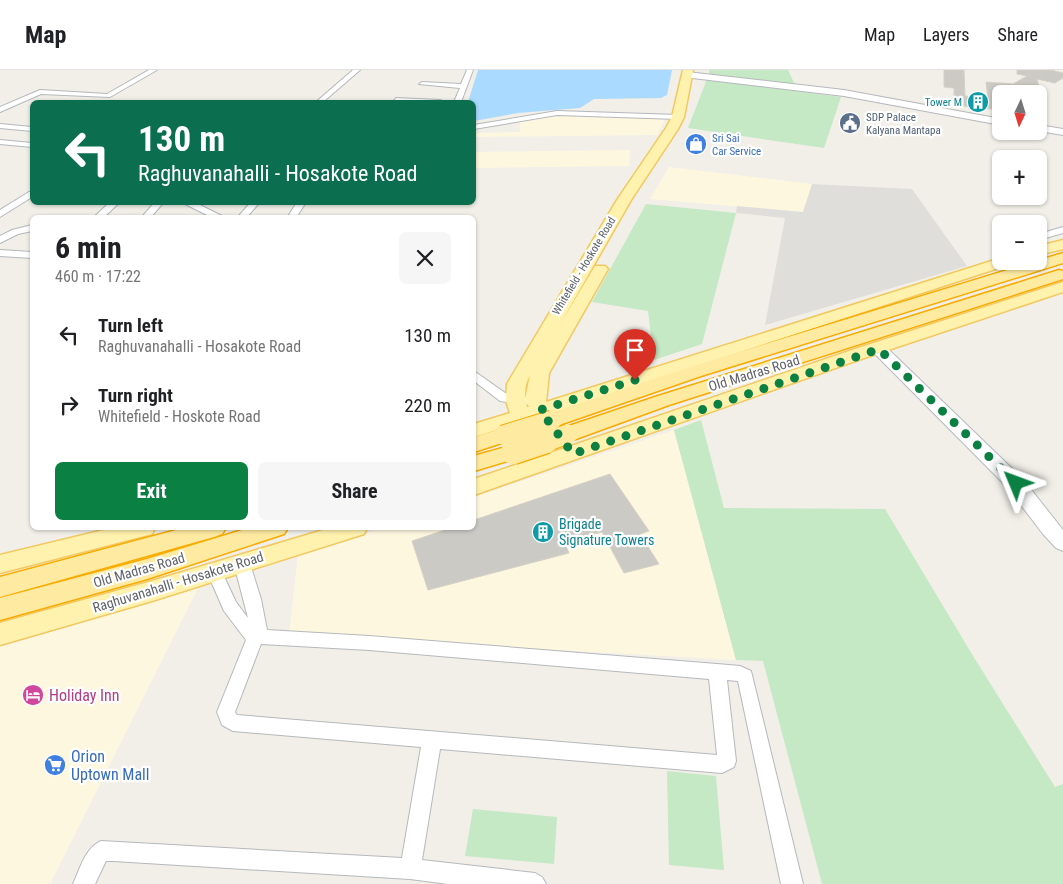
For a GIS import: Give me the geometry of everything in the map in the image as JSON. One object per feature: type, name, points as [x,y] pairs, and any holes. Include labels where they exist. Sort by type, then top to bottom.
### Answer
[{"type":"highway","points":[[476,445],[508,444],[542,410],[694,372],[1053,261]]},
{"type":"highway","name":"Old Madras Road","points":[[476,463],[508,444],[564,449],[662,401],[1053,261]]},
{"type":"highway","points":[[0,587],[207,530]]},
{"type":"highway","name":"Old Madras Road","points":[[0,609],[147,569],[270,530]]},
{"type":"main road","name":"Whitefield - Hoskote Road","points":[[542,410],[540,373],[674,135],[678,117],[698,73]]},
{"type":"main road","name":"Whitefield - Hoskote Road","points":[[517,409],[516,384],[525,366],[646,165],[691,118],[698,73]]},
{"type":"main road","name":"Old Madras Road","points":[[1053,261],[1063,244]]},
{"type":"main road","points":[[476,430],[517,409],[542,410],[992,265]]},
{"type":"main road","points":[[476,487],[564,449],[879,349],[1063,287]]},
{"type":"main road","points":[[879,349],[1016,483],[1050,529],[1063,543]]},
{"type":"main road","points":[[517,409],[564,449]]},
{"type":"main road","points":[[542,410],[564,449]]},
{"type":"main road","points":[[0,564],[136,530]]},
{"type":"main road","name":"Raghuvanahalli - Hosakote Road","points":[[0,634],[242,564],[350,530]]},
{"type":"street","points":[[0,110],[40,92],[108,96],[154,70]]},
{"type":"street","points":[[321,100],[357,70]]},
{"type":"street","points":[[459,100],[470,70]]},
{"type":"street","points":[[698,73],[844,93],[992,120]]},
{"type":"street","points":[[422,84],[465,86]]},
{"type":"street","points":[[476,127],[517,118],[557,113],[678,117]]},
{"type":"street","points":[[0,120],[30,122]]},
{"type":"street","points":[[0,126],[30,129]]},
{"type":"street","points":[[1048,130],[1063,132]]},
{"type":"street","points":[[0,142],[30,146]]},
{"type":"street","points":[[0,214],[30,195]]},
{"type":"street","points":[[101,215],[112,205]]},
{"type":"street","points":[[147,215],[157,205]]},
{"type":"street","points":[[192,205],[216,215]]},
{"type":"street","points":[[208,211],[212,205]]},
{"type":"street","points":[[244,215],[253,205]]},
{"type":"street","points":[[0,240],[15,232],[30,228]]},
{"type":"street","points":[[1047,235],[1063,230]]},
{"type":"street","points":[[0,253],[30,255]]},
{"type":"street","points":[[476,377],[517,409]]},
{"type":"street","points":[[242,564],[253,599],[258,638],[226,712],[228,719],[233,723],[722,764],[727,761],[717,672]]},
{"type":"street","points":[[215,572],[230,606],[258,638],[369,643],[717,672],[745,676],[792,884]]},
{"type":"street","points":[[410,869],[432,740]]},
{"type":"street","points":[[84,884],[94,860],[101,852],[113,851],[410,869],[535,884]]},
{"type":"shaded area","points":[[548,116],[666,117],[657,135],[476,137],[476,133],[520,132],[520,120]]},
{"type":"shaded area","points":[[630,150],[629,166],[476,168],[476,152]]},
{"type":"shaded area","points":[[669,167],[812,184],[803,212],[650,199]]},
{"type":"shaded area","points":[[812,184],[912,189],[967,266],[765,325],[785,218],[736,213],[737,206],[803,212]]},
{"type":"shaded area","points":[[674,430],[736,660],[289,635],[298,555],[376,530],[476,530],[476,496]]},
{"type":"shaded area","name":"Orion Uptown Mall","points":[[198,588],[50,884],[0,884],[0,647]]},
{"type":"green space","points":[[709,70],[788,70],[795,85],[709,74]]},
{"type":"green space","points":[[707,79],[841,97],[824,148],[688,128]]},
{"type":"green space","points":[[646,204],[736,213],[702,344],[654,360],[648,311],[592,302]]},
{"type":"green space","points":[[701,420],[724,508],[885,509],[973,656],[1055,787],[1063,784],[1063,884],[822,884],[763,661],[736,660],[674,430]]},
{"type":"green space","points":[[667,771],[716,776],[724,870],[669,865]]},
{"type":"green space","points":[[473,809],[557,817],[554,864],[465,856]]},
{"type":"water","points":[[478,70],[672,70],[667,95],[661,98],[594,99],[580,108],[518,113],[476,121],[476,100],[469,100]]},
{"type":"building","points":[[944,70],[964,70],[965,96],[988,99],[986,82],[1013,84],[1027,76],[1017,74],[1017,70],[1051,70],[1063,73],[1063,78],[1055,83],[1037,79],[1039,85],[992,85],[992,109],[954,105],[954,88],[944,87]]},
{"type":"building","name":"Brigade Signature Towers","points":[[610,474],[649,531],[640,534],[659,564],[624,573],[602,532],[564,542],[569,553],[428,590],[412,541],[445,530],[476,530],[476,519]]},
{"type":"place","name":"Tower M","points":[[978,102]]},
{"type":"place","name":"SDP Palace Kalyana Mantapa","points":[[850,123]]},
{"type":"place","name":"Sri Sai Car Service","points":[[696,144]]},
{"type":"place","name":"Brigade Signature Towers","points":[[543,532]]},
{"type":"place","name":"Holiday Inn","points":[[33,695]]},
{"type":"place","name":"Orion Uptown Mall","points":[[55,765]]},
{"type":"route","points":[[635,380],[540,410],[573,454],[858,354],[879,349],[1016,483]]}]
